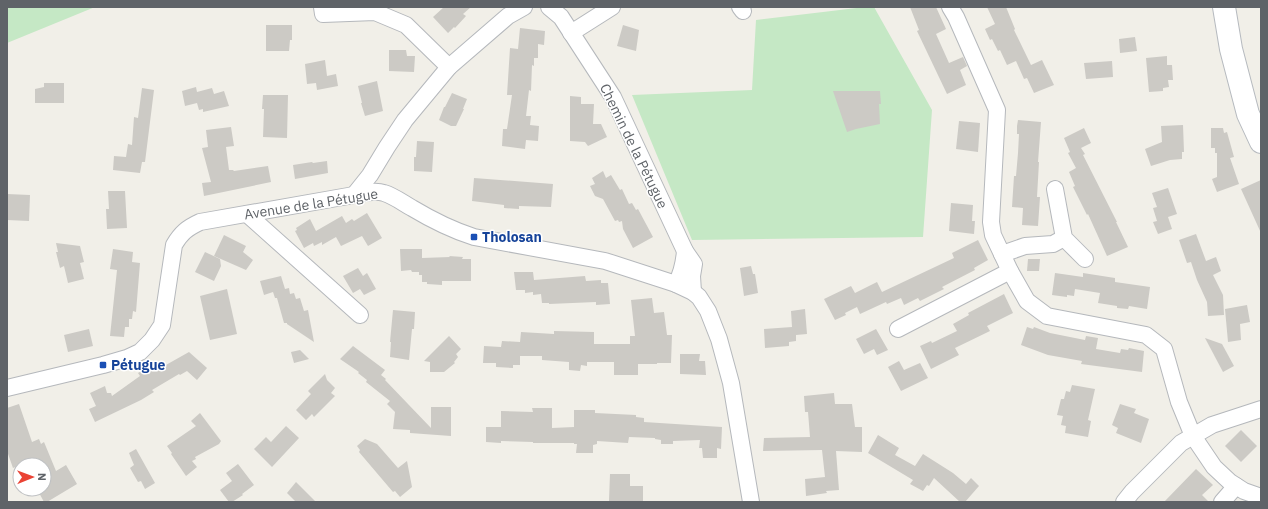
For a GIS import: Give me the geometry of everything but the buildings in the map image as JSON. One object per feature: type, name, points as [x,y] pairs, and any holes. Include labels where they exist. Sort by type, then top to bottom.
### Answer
[{"type":"main road","points":[[1224,7],[1231,49],[1248,114],[1261,142]]},
{"type":"street","points":[[322,7],[323,14],[374,12],[406,25],[449,67]]},
{"type":"street","points":[[354,195],[370,175],[406,120],[449,67],[508,16],[524,7]]},
{"type":"street","name":"Chemin de la Pétugue","points":[[549,7],[560,17],[613,97],[685,251],[694,264],[692,276],[693,292]]},
{"type":"street","points":[[571,33],[612,7]]},
{"type":"street","points":[[950,7],[956,17],[997,110],[991,222],[993,235],[1027,301],[1047,316],[1146,335],[1164,349],[1179,402],[1193,436],[1214,467],[1236,486],[1244,491],[1261,497]]},
{"type":"street","points":[[379,193],[381,182],[380,158]]},
{"type":"street","points":[[370,175],[379,193]]},
{"type":"street","points":[[1055,188],[1064,238],[1085,259]]},
{"type":"street","name":"Avenue de la Pétugue","points":[[7,388],[103,365],[127,358],[140,352],[152,340],[162,324],[174,245],[181,234],[190,226],[200,222],[370,192],[379,193],[440,224],[474,237],[605,261],[676,284],[693,292]]},
{"type":"street","points":[[247,214],[360,315]]},
{"type":"street","points":[[1002,254],[1025,246],[1053,244],[1064,238]]},
{"type":"street","points":[[676,284],[681,274],[685,251]]},
{"type":"street","points":[[898,329],[1010,270]]},
{"type":"street","points":[[693,292],[699,296],[708,311],[719,339],[730,383],[751,502]]},
{"type":"street","points":[[1124,502],[1132,492],[1181,444],[1212,425],[1261,409]]},
{"type":"street","points":[[1222,502],[1236,486]]},
{"type":"green space","points":[[7,7],[95,7],[7,43]]},
{"type":"green space","points":[[874,7],[932,110],[923,237],[692,240],[632,95],[752,90],[756,20]]},
{"type":"place","name":"Tholosan","points":[[474,237]]},
{"type":"place","name":"Pétugue","points":[[103,365]]}]
